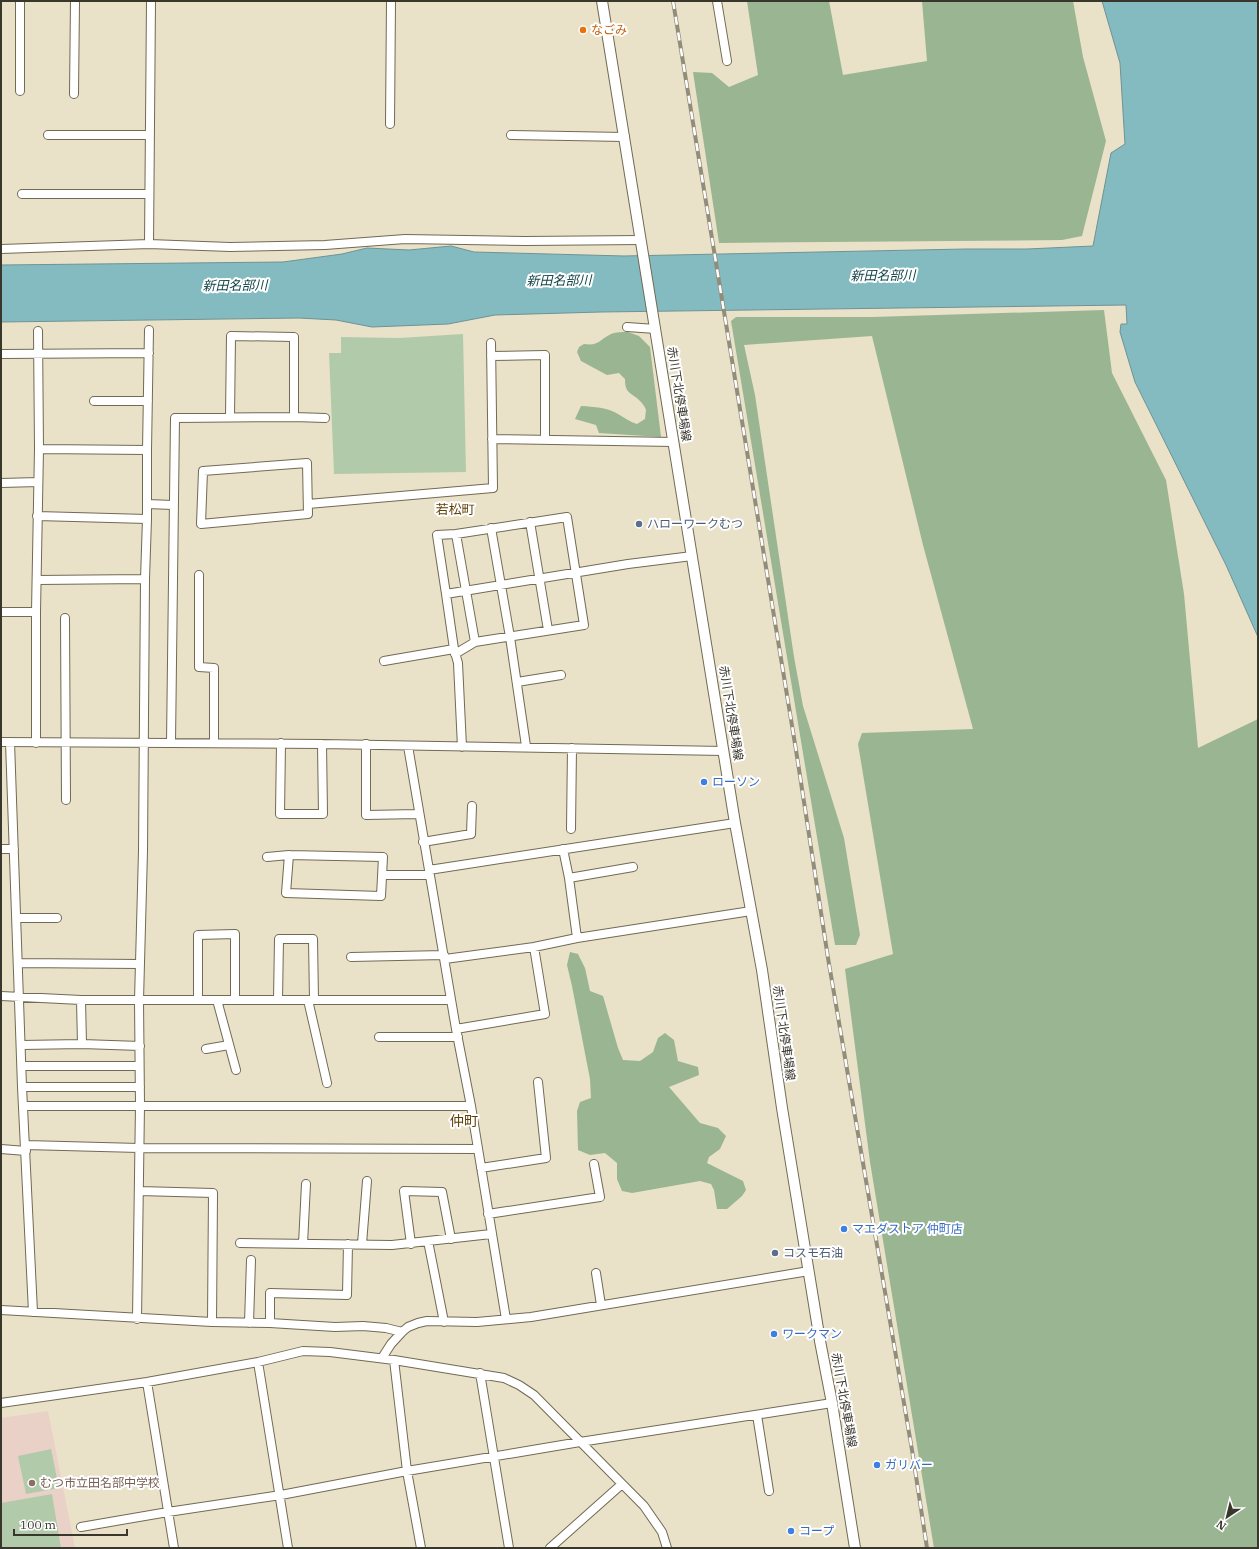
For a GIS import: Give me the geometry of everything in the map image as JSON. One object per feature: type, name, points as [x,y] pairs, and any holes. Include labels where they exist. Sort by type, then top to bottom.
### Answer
[{"type":"main road","name":"赤川下北停車場線","points":[[602,1],[654,312],[735,823],[762,970],[782,1108],[855,1548]]},
{"type":"street","points":[[20,1],[20,91]]},
{"type":"street","points":[[74,94],[75,1]]},
{"type":"street","points":[[149,244],[151,1]]},
{"type":"street","points":[[390,124],[391,1]]},
{"type":"street","points":[[717,1],[727,60]]},
{"type":"street","points":[[48,135],[150,135]]},
{"type":"street","points":[[511,135],[625,137]]},
{"type":"street","points":[[22,194],[149,194]]},
{"type":"street","points":[[1,249],[149,244],[230,247],[325,245],[405,239],[642,241]]},
{"type":"street","points":[[627,328],[656,329]]},
{"type":"street","points":[[137,1319],[140,1105],[139,1000],[143,851],[145,579],[150,330]]},
{"type":"street","points":[[36,743],[36,612],[39,449],[38,331]]},
{"type":"street","points":[[230,417],[231,336],[294,337],[294,416]]},
{"type":"street","points":[[308,504],[493,488],[491,343]]},
{"type":"street","points":[[1,354],[149,353]]},
{"type":"street","points":[[491,356],[545,355],[544,439]]},
{"type":"street","points":[[94,401],[148,401]]},
{"type":"street","points":[[171,743],[174,418],[294,416],[324,418]]},
{"type":"street","points":[[492,439],[674,442]]},
{"type":"street","points":[[39,449],[147,450]]},
{"type":"street","points":[[307,463],[308,504],[308,514],[201,524],[203,471],[307,463]]},
{"type":"street","points":[[1,483],[38,482]]},
{"type":"street","points":[[147,504],[173,505]]},
{"type":"street","points":[[37,516],[147,519]]},
{"type":"street","points":[[384,661],[454,651],[475,642],[584,625],[567,517],[456,534],[437,535],[454,651],[458,663],[462,747]]},
{"type":"street","points":[[530,522],[548,630]]},
{"type":"street","points":[[491,528],[510,637],[526,746]]},
{"type":"street","points":[[456,534],[475,642]]},
{"type":"street","points":[[446,594],[628,564],[692,556]]},
{"type":"street","points":[[199,575],[199,667],[214,668],[214,743]]},
{"type":"street","points":[[37,580],[145,579]]},
{"type":"street","points":[[1,612],[36,612]]},
{"type":"street","points":[[65,618],[66,800]]},
{"type":"street","points":[[517,682],[561,675]]},
{"type":"street","points":[[1,742],[366,744],[724,751]]},
{"type":"street","points":[[10,742],[22,1044],[22,1086],[33,1312]]},
{"type":"street","points":[[281,743],[280,814],[323,814],[322,744]]},
{"type":"street","points":[[366,744],[366,815],[418,814]]},
{"type":"street","points":[[408,746],[418,814],[471,1106],[506,1319]]},
{"type":"street","points":[[571,829],[572,748]]},
{"type":"street","points":[[423,842],[471,834],[472,806]]},
{"type":"street","points":[[382,875],[429,873],[563,849],[735,823]]},
{"type":"street","points":[[1,849],[14,849]]},
{"type":"street","points":[[563,849],[569,878],[577,938]]},
{"type":"street","points":[[268,857],[289,855],[383,857],[381,896],[286,893],[289,855]]},
{"type":"street","points":[[569,878],[633,867]]},
{"type":"street","points":[[351,957],[444,957],[534,947],[577,938],[751,911]]},
{"type":"street","points":[[17,918],[57,918]]},
{"type":"street","points":[[198,1000],[198,934],[235,934],[235,1000]]},
{"type":"street","points":[[278,1000],[279,939],[313,939],[311,1000],[327,1083]]},
{"type":"street","points":[[379,1037],[457,1033],[546,1014],[534,947]]},
{"type":"street","points":[[19,963],[140,964]]},
{"type":"street","points":[[1,996],[81,1000],[451,1000]]},
{"type":"street","points":[[81,1000],[82,1044]]},
{"type":"street","points":[[217,1000],[236,1070]]},
{"type":"street","points":[[22,1044],[140,1046]]},
{"type":"street","points":[[206,1049],[229,1044]]},
{"type":"street","points":[[22,1066],[139,1066]]},
{"type":"street","points":[[481,1168],[546,1158],[538,1082]]},
{"type":"street","points":[[22,1086],[140,1087]]},
{"type":"street","points":[[24,1106],[471,1106]]},
{"type":"street","points":[[1,1149],[478,1149]]},
{"type":"street","points":[[488,1214],[600,1198],[594,1164]]},
{"type":"street","points":[[362,1244],[367,1181]]},
{"type":"street","points":[[303,1244],[306,1184]]},
{"type":"street","points":[[139,1191],[213,1193],[212,1322]]},
{"type":"street","points":[[411,1244],[404,1192],[442,1192],[451,1239]]},
{"type":"street","points":[[240,1243],[392,1245],[491,1234]]},
{"type":"street","points":[[428,1241],[444,1322]]},
{"type":"street","points":[[270,1323],[270,1293],[347,1295],[348,1244]]},
{"type":"street","points":[[249,1323],[251,1260]]},
{"type":"street","points":[[382,1358],[391,1344],[408,1327],[427,1321],[478,1322],[531,1317],[809,1271]]},
{"type":"street","points":[[596,1273],[601,1305]]},
{"type":"street","points":[[1,1310],[137,1319],[270,1323],[335,1327],[363,1326],[386,1328],[402,1332]]},
{"type":"street","points":[[1,1404],[147,1382],[258,1362],[303,1352],[330,1352],[382,1358],[504,1378],[519,1385],[529,1392],[644,1506],[662,1532],[666,1548]]},
{"type":"street","points":[[394,1360],[407,1471],[421,1548]]},
{"type":"street","points":[[258,1362],[281,1496],[288,1548]]},
{"type":"street","points":[[480,1373],[509,1548]]},
{"type":"street","points":[[147,1382],[174,1548]]},
{"type":"street","points":[[81,1527],[168,1512],[281,1496],[407,1471],[495,1458],[580,1442],[832,1403]]},
{"type":"street","points":[[757,1415],[769,1490]]},
{"type":"street","points":[[550,1548],[622,1484]]},
{"type":"shaded area","name":"むつ市立田名部中学校","points":[[48,1411],[75,1548],[1,1548],[1,1418]]},
{"type":"green space","points":[[747,1],[829,1],[843,75],[927,61],[922,1],[1073,1],[1083,57],[1106,141],[1082,236],[1062,240],[719,243],[693,72],[712,73],[729,87],[758,75]]},
{"type":"green space","points":[[1104,310],[1112,373],[1166,480],[1184,594],[1198,748],[1258,719],[1258,1548],[934,1548],[870,1162],[845,969],[893,954],[858,744],[862,733],[973,729],[923,545],[872,336],[744,345],[755,395],[794,657],[803,706],[844,838],[860,935],[856,945],[835,945],[731,321],[736,317],[873,317]]},
{"type":"green space","points":[[628,332],[639,336],[650,347],[661,437],[599,433],[596,425],[575,419],[581,406],[609,410],[637,424],[645,419],[645,407],[628,391],[625,384],[625,379],[619,373],[607,375],[581,361],[577,352],[579,347],[584,344],[599,342],[613,333]]},
{"type":"green space","points":[[463,334],[466,472],[334,474],[329,353],[341,353],[341,337],[399,338]]},
{"type":"green space","points":[[570,952],[578,954],[585,968],[590,991],[603,996],[623,1060],[640,1061],[653,1052],[658,1038],[665,1033],[674,1040],[678,1061],[698,1067],[699,1075],[669,1087],[700,1123],[718,1128],[726,1136],[720,1149],[709,1157],[707,1163],[743,1181],[746,1190],[742,1196],[727,1209],[717,1209],[714,1190],[711,1184],[700,1181],[632,1193],[622,1191],[617,1179],[617,1163],[605,1153],[590,1155],[578,1150],[577,1111],[580,1102],[591,1098],[590,1079],[567,965]]},
{"type":"green space","points":[[51,1449],[59,1488],[26,1494],[18,1456]]},
{"type":"green space","points":[[52,1494],[61,1548],[1,1548],[1,1503]]},
{"type":"water","name":"新田名部川","points":[[1102,1],[1258,1],[1258,637],[1226,565],[1135,382],[1120,332],[1121,324],[1127,324],[1126,305],[601,312],[495,315],[448,324],[372,327],[336,320],[299,318],[1,322],[1,265],[283,262],[342,254],[367,248],[409,250],[451,246],[474,252],[624,256],[1027,249],[1093,246],[1111,153],[1125,144],[1120,63]]},
{"type":"railway","points":[[673,1],[796,750],[828,958],[912,1450],[927,1548]]},
{"type":"place","name":"なごみ","points":[[583,30]]},
{"type":"place","name":"ハローワークむつ","points":[[639,524]]},
{"type":"place","name":"ローソン","points":[[704,782]]},
{"type":"place","name":"マエダストア 仲町店","points":[[844,1229]]},
{"type":"place","name":"コスモ石油","points":[[775,1253]]},
{"type":"place","name":"ワークマン","points":[[774,1334]]},
{"type":"place","name":"ガリバー","points":[[877,1465]]},
{"type":"place","name":"むつ市立田名部中学校","points":[[32,1483]]},
{"type":"place","name":"コープ","points":[[791,1531]]},
{"type":"district","name":"若松町","points":[[455,509]]},
{"type":"district","name":"仲町","points":[[464,1121]]}]
